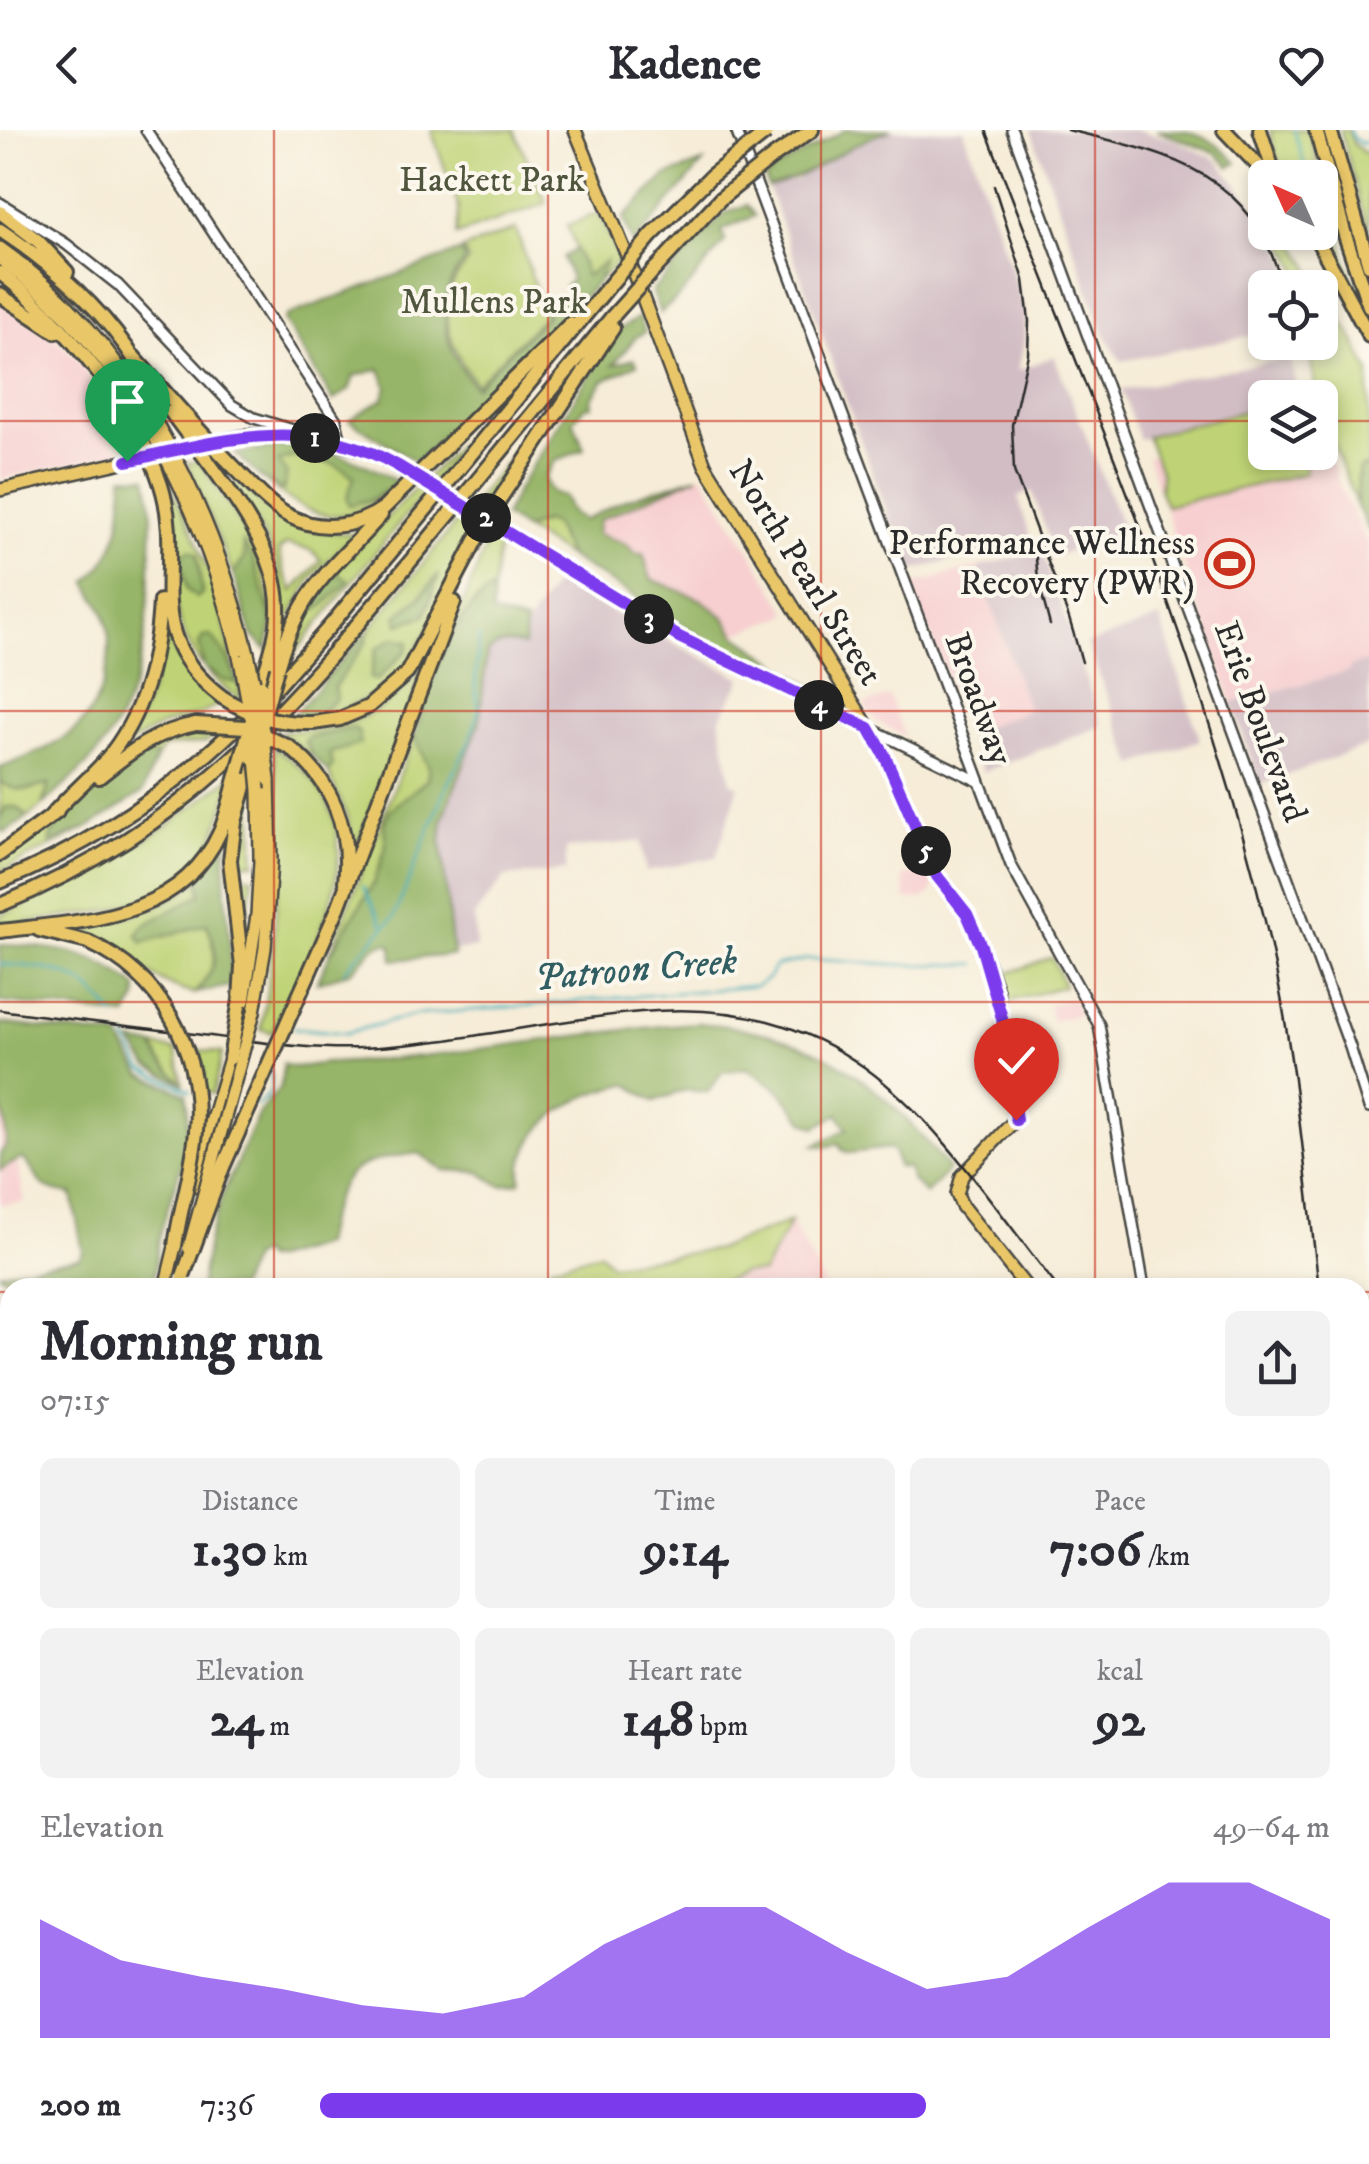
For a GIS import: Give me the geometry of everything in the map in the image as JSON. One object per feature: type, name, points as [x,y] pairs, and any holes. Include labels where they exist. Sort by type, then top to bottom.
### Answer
[{"type":"highway","points":[[0,905],[64,877],[134,837],[199,790],[248,747],[337,650],[656,268],[720,199],[812,130]]},
{"type":"highway","points":[[779,153],[822,130]]},
{"type":"highway","points":[[1224,130],[1255,160]]},
{"type":"highway","points":[[1260,130],[1267,160]]},
{"type":"highway","points":[[1316,130],[1369,306]]},
{"type":"highway","points":[[1330,130],[1369,265]]},
{"type":"highway","points":[[0,882],[60,855],[120,820],[178,780],[229,736],[320,638],[651,236],[712,176],[768,132]]},
{"type":"highway","points":[[0,212],[46,250],[87,293],[105,322]]},
{"type":"highway","points":[[0,230],[49,266],[105,322],[180,413],[285,514],[318,525],[350,524],[374,515],[398,494]]},
{"type":"highway","points":[[1321,250],[1369,336]]},
{"type":"highway","points":[[0,273],[69,336],[106,385],[155,468],[164,496],[168,538],[166,594],[175,636],[193,669],[222,697],[272,720],[313,723],[348,716],[368,707],[407,674],[478,536],[616,319]]},
{"type":"highway","points":[[0,294],[56,332],[106,385]]},
{"type":"highway","points":[[230,1058],[242,966],[230,860],[235,822],[290,627],[312,588],[398,494],[558,333],[595,304]]},
{"type":"highway","points":[[4,930],[120,914],[169,892],[191,874],[212,847],[223,824],[278,618],[270,559],[253,528],[132,356]]},
{"type":"highway","points":[[183,1278],[218,1178],[338,908],[478,536]]},
{"type":"highway","points":[[50,817],[110,754],[141,703],[155,656],[168,538]]},
{"type":"highway","points":[[0,854],[144,742],[174,728],[196,724],[246,727],[289,747],[320,777],[338,813],[346,866],[338,908]]},
{"type":"highway","points":[[4,930],[43,930],[88,942],[122,960],[170,1012],[188,1053],[196,1088],[196,1133],[175,1246]]},
{"type":"main road","name":"North Pearl Street","points":[[575,130],[628,258],[705,465],[869,728],[937,876],[974,929],[996,990],[1016,1120],[967,1170],[956,1192],[960,1203],[1019,1278]]},
{"type":"main road","points":[[0,248],[77,315],[114,360],[150,415],[212,540],[244,657],[264,785],[265,948],[241,1066],[193,1229],[183,1278]]},
{"type":"main road","points":[[0,260],[41,292],[72,324],[108,368],[144,423],[196,524],[244,657]]},
{"type":"main road","points":[[0,490],[248,435],[281,433],[341,443],[374,453],[679,637],[869,728]]},
{"type":"main road","points":[[167,1278],[230,1058],[250,969],[266,861]]},
{"type":"street","points":[[146,130],[336,420],[341,443]]},
{"type":"street","name":"Broadway","points":[[736,130],[1016,876],[1099,1025],[1142,1278]]},
{"type":"street","name":"Erie Boulevard","points":[[1012,130],[1350,1047],[1369,1108]]},
{"type":"street","points":[[0,203],[66,244],[118,285],[236,408],[318,438]]},
{"type":"street","points":[[869,728],[978,780]]},
{"type":"shaded area","points":[[892,130],[964,130],[1024,308],[1025,338],[1018,371],[1054,356],[1125,534],[1055,556],[1032,491],[1018,497],[1031,538],[909,572],[768,187],[794,181],[829,158]]},
{"type":"shaded area","points":[[1031,130],[1138,130],[1175,140],[1217,160],[1248,198],[1248,250],[1282,250],[1292,270],[1248,270],[1248,336],[1121,361],[1104,333]]},
{"type":"shaded area","points":[[0,299],[36,320],[77,359],[88,377],[91,401],[100,424],[116,447],[127,451],[0,479]]},
{"type":"shaded area","points":[[1280,360],[1291,360],[1295,380],[1248,380],[1248,410],[1139,439],[1121,390]]},
{"type":"shaded area","points":[[1248,430],[1248,470],[1334,470],[1369,546],[1369,661],[1351,667],[1351,671],[1232,703],[1147,457]]},
{"type":"shaded area","points":[[702,474],[789,614],[736,634],[724,617],[651,579],[635,555],[597,534],[599,520]]},
{"type":"shaded area","points":[[1042,551],[1102,726],[983,772],[968,733],[1028,710],[978,567]]},
{"type":"shaded area","points":[[978,567],[1028,710],[968,733],[911,585]]},
{"type":"shaded area","points":[[555,583],[742,678],[720,719],[731,782],[739,786],[716,857],[646,872],[641,841],[566,849],[566,871],[505,877],[474,916],[476,948],[409,958],[483,616],[526,626]]},
{"type":"shaded area","points":[[1160,618],[1200,740],[1134,765],[1087,644]]},
{"type":"shaded area","points":[[1369,661],[1369,745],[1260,785],[1232,703],[1350,671],[1350,667]]},
{"type":"shaded area","points":[[889,696],[905,737],[876,721],[863,705]]},
{"type":"shaded area","points":[[930,872],[934,884],[931,893],[923,899],[905,900],[903,876]]},
{"type":"shaded area","points":[[1072,999],[1080,1014],[1052,1021],[1048,1005]]},
{"type":"shaded area","points":[[0,1078],[25,1202],[0,1205]]},
{"type":"shaded area","points":[[791,1221],[821,1278],[732,1278],[762,1272]]},
{"type":"green space","name":"Hackett Park","points":[[431,130],[514,130],[547,203],[457,235],[459,207]]},
{"type":"green space","points":[[845,130],[892,130],[800,176],[768,187],[765,178],[779,167]]},
{"type":"green space","points":[[1156,130],[1201,136],[1237,163],[1230,167],[1216,153]]},
{"type":"green space","points":[[1270,130],[1308,130],[1317,160],[1278,160]]},
{"type":"green space","points":[[1340,130],[1348,130],[1354,145],[1369,156],[1369,235]]},
{"type":"green space","points":[[703,163],[633,244],[623,218],[665,176]]},
{"type":"green space","points":[[747,205],[755,216],[722,230],[725,241],[683,293],[660,313],[652,291],[725,213]]},
{"type":"green space","points":[[599,213],[619,260],[597,283],[605,263],[586,276],[567,225]]},
{"type":"green space","name":"Mullens Park","points":[[516,229],[545,316],[476,384],[451,338],[447,307],[450,292],[468,261],[463,249]]},
{"type":"green space","points":[[1338,230],[1359,300],[1329,250],[1338,250]]},
{"type":"green space","points":[[576,249],[586,276],[606,261],[597,283],[416,462],[349,420],[383,399],[387,387],[380,369],[354,376],[349,390],[333,400],[284,321],[286,316],[461,251],[465,260],[448,292],[446,325],[456,357],[475,387],[547,316],[545,307],[567,297],[565,286],[571,280],[563,257]]},
{"type":"green space","points":[[1288,250],[1299,250],[1311,270],[1297,267]]},
{"type":"green space","points":[[1338,314],[1369,371],[1369,467],[1359,469],[1356,504],[1338,456],[1338,380],[1314,380],[1310,360],[1338,360]]},
{"type":"green space","points":[[639,317],[645,332],[613,365],[634,359],[637,364],[603,381],[591,399],[592,406],[585,407],[573,420],[584,449],[555,461],[545,477],[549,488],[564,496],[571,513],[584,520],[625,500],[698,476],[599,520],[597,534],[626,544],[635,554],[643,554],[651,579],[702,600],[724,617],[737,636],[823,697],[712,643],[569,557],[554,525],[546,521],[524,529],[504,516],[617,331]]},
{"type":"green space","points":[[554,406],[489,507],[476,499]]},
{"type":"green space","points":[[1248,410],[1248,470],[1306,473],[1166,506],[1160,492],[1161,474],[1147,436]]},
{"type":"green space","points":[[292,444],[348,458],[399,483],[370,500],[349,505],[347,498],[354,477],[337,466],[308,457],[278,462],[287,473],[283,490],[263,479],[235,454]]},
{"type":"green space","points":[[463,445],[283,667],[301,618],[339,576],[334,570]]},
{"type":"green space","points":[[290,456],[340,465],[355,477],[347,498],[370,500],[399,483],[362,509],[330,516],[299,505],[263,479],[283,489],[278,462]]},
{"type":"green space","points":[[199,461],[257,555],[273,623],[244,559],[233,574],[187,463]]},
{"type":"green space","points":[[1368,466],[1369,531],[1356,504],[1359,468]]},
{"type":"green space","points":[[162,468],[217,593],[242,701],[206,670],[183,631],[175,600],[175,521]],"holes":[[[197,555],[202,593],[187,590],[185,575]]]},
{"type":"green space","points":[[123,476],[147,477],[151,502],[149,593],[139,665],[124,711],[112,732],[85,766],[42,806],[49,784],[13,788],[0,782],[0,768],[71,733],[99,696],[108,664],[108,632],[104,613],[87,582],[113,546],[122,507]]},
{"type":"green space","points":[[238,481],[267,508],[302,527],[355,534],[313,576],[284,628],[282,586],[272,552],[232,486]],"holes":[[[287,544],[311,550],[321,560],[293,591],[279,550]]]},
{"type":"green space","points":[[459,519],[475,530],[427,631],[393,680],[366,699],[316,717],[326,710],[334,687],[366,642],[368,631]],"holes":[[[437,577],[425,616],[397,616]]]},
{"type":"green space","points":[[546,521],[554,525],[569,557],[524,529]]},
{"type":"green space","points":[[490,536],[499,543],[493,589],[474,602],[440,661]]},
{"type":"green space","points":[[243,543],[252,556],[273,623],[267,650],[252,635],[233,574],[244,559]]},
{"type":"green space","points":[[190,550],[197,555],[202,593],[197,598],[187,590],[180,555]]},
{"type":"green space","points":[[334,570],[349,581],[323,606],[301,618]]},
{"type":"green space","points":[[439,574],[425,616],[399,624],[397,616]]},
{"type":"green space","points":[[493,589],[492,613],[525,623],[524,646],[504,644],[487,653],[479,724],[443,818],[441,841],[453,955],[393,960],[392,946],[387,943],[376,946],[352,971],[317,983],[374,883],[386,847],[384,823],[390,810],[427,780],[429,767],[414,736],[442,655],[463,618]]},
{"type":"green space","points":[[368,631],[366,642],[334,687],[336,699],[316,717],[291,718]]},
{"type":"green space","points":[[166,636],[188,674],[219,703],[153,730],[119,752],[148,697]]},
{"type":"green space","points":[[211,636],[220,647],[237,683],[223,680],[204,667],[199,644],[203,637]]},
{"type":"green space","points":[[394,638],[409,642],[407,650],[377,680],[370,678],[376,649]]},
{"type":"green space","points":[[427,662],[355,851],[347,816],[328,772],[333,765],[306,741],[314,758],[279,732],[334,727],[365,716],[405,688]]},
{"type":"green space","points":[[354,728],[360,744],[330,753],[333,766],[328,772],[305,741]]},
{"type":"green space","points":[[221,731],[206,742],[164,747],[157,756],[145,754],[130,760],[169,738]]},
{"type":"green space","points":[[414,736],[429,767],[427,780],[390,810],[384,823],[386,847],[374,883],[329,956]]},
{"type":"green space","points":[[273,747],[310,777],[331,810],[338,846],[335,883],[324,921],[272,1033],[261,1029],[278,888]]},
{"type":"green space","points":[[145,754],[157,756],[142,793],[89,827],[50,843],[54,831],[75,805],[120,768]]},
{"type":"green space","points":[[234,774],[214,837],[173,887],[112,910],[0,926],[0,915],[123,854]]},
{"type":"green space","points":[[251,774],[255,863],[237,863]]},
{"type":"green space","points":[[0,782],[25,789],[50,783],[42,806],[28,817],[0,816]]},
{"type":"green space","points":[[6,807],[17,807],[28,817],[4,833],[0,816]]},
{"type":"green space","points":[[71,809],[50,837],[51,842],[89,827],[0,872],[0,861]]},
{"type":"green space","points":[[227,838],[230,986],[195,993],[214,961],[214,944],[207,924],[143,942],[137,935],[143,926],[201,894],[199,880]]},
{"type":"green space","points":[[236,875],[253,877],[244,940]]},
{"type":"green space","points":[[199,880],[201,894],[174,910],[144,942],[207,924],[214,961],[195,993],[138,967],[87,928],[159,906]]},
{"type":"green space","points":[[0,945],[38,947],[89,959],[137,987],[137,999],[127,1016],[0,1002]]},
{"type":"green space","points":[[1052,957],[1064,986],[1007,1002],[1001,976]]},
{"type":"green space","points":[[0,1023],[119,1037],[141,1074],[186,1094],[187,1136],[159,1240],[154,1278],[0,1275],[80,1258],[83,1252],[72,1194],[43,1186],[22,1158],[0,1170],[0,1154],[6,1145],[0,1101]]},
{"type":"green space","points":[[699,1023],[741,1028],[811,1049],[842,1066],[897,1109],[949,1169],[926,1194],[912,1180],[908,1168],[898,1167],[894,1152],[888,1148],[850,1153],[842,1150],[839,1143],[815,1145],[847,1129],[838,1114],[816,1127],[805,1122],[779,1090],[747,1068],[722,1072],[708,1092],[686,1090],[654,1101],[627,1084],[589,1095],[555,1115],[530,1144],[520,1182],[501,1186],[479,1172],[443,1170],[419,1153],[386,1158],[355,1170],[342,1184],[323,1245],[274,1259],[265,1259],[261,1253],[253,1257],[243,1278],[202,1278],[222,1196],[259,1113],[281,1086],[283,1064],[299,1067],[420,1056]]},
{"type":"green space","points":[[132,1042],[154,1046],[160,1060],[183,1084],[148,1066]]},
{"type":"green space","points":[[154,1046],[176,1050],[183,1084],[160,1060]]},
{"type":"green space","points":[[197,1050],[222,1053],[213,1094],[205,1091],[204,1070]]},
{"type":"green space","points":[[791,1221],[762,1273],[742,1273],[731,1278],[554,1278],[551,1266],[600,1253],[611,1264],[718,1249]]},
{"type":"waterway","points":[[1294,130],[1303,160]]},
{"type":"waterway","points":[[1350,130],[1361,144],[1369,139]]},
{"type":"waterway","points":[[344,971],[394,917],[448,783],[470,740],[479,709],[475,688],[479,637]]},
{"type":"waterway","points":[[363,886],[383,925]]},
{"type":"waterway","name":"Patroon Creek","points":[[294,1028],[346,1033],[415,1015],[756,986],[769,978],[775,966],[808,959],[904,965],[976,964]]},
{"type":"waterway","name":"Patroon Creek","points":[[0,964],[65,974],[90,989],[114,1016]]},
{"type":"waterway","name":"Patroon Creek","points":[[126,1038],[142,1069],[190,1091]]},
{"type":"waterway","name":"Patroon Creek","points":[[256,1105],[270,1091],[270,1071]]},
{"type":"railway","points":[[986,130],[1138,521],[1208,719],[1238,820],[1284,1012],[1318,1278]]},
{"type":"railway","points":[[1067,130],[1140,148],[1202,174],[1251,217],[1277,270]]},
{"type":"railway","points":[[994,186],[1024,280],[1029,321],[1028,354],[1012,425],[1014,471],[1082,662]]},
{"type":"railway","points":[[1035,549],[1038,580],[1050,625]]},
{"type":"railway","points":[[0,1010],[272,1044],[344,1048],[432,1042],[641,1012],[717,1012],[782,1025],[838,1050],[887,1085],[931,1128],[1050,1278]]},
{"type":"place","name":"Performance Wellness Recovery (PWR)","points":[[1230,564]]},
{"type":"route","points":[[127,461],[226,438],[270,433],[305,436],[366,450],[506,530],[679,637],[869,728],[937,876],[967,914],[981,946],[1002,1018],[1016,1120]]}]
